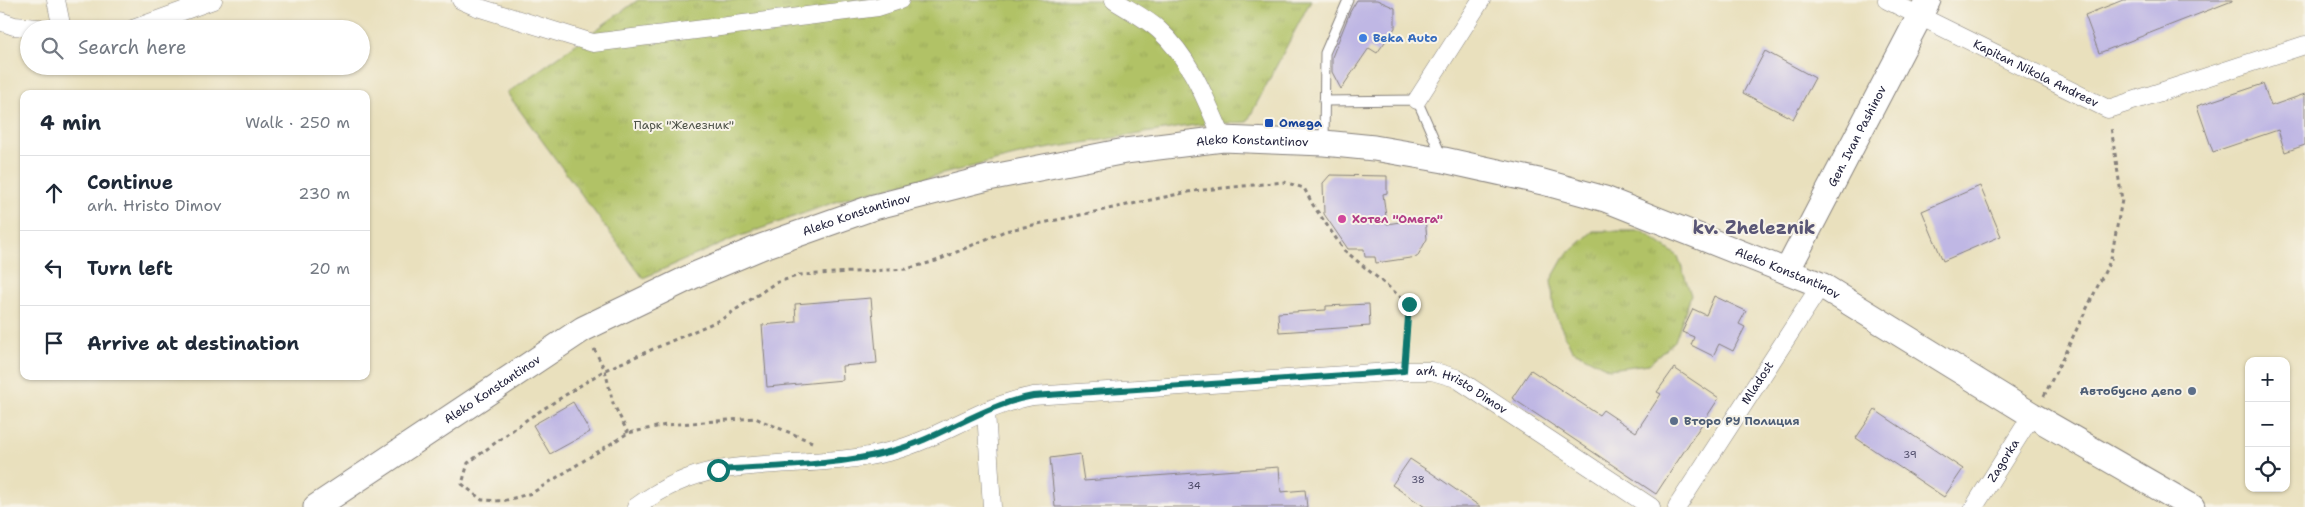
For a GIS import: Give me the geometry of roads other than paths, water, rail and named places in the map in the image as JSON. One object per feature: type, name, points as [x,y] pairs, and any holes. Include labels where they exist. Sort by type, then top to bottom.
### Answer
[{"type":"street","points":[[56,0],[60,20]]},
{"type":"street","points":[[158,20],[213,0]]},
{"type":"street","points":[[461,0],[477,7],[592,43],[878,7],[900,0]]},
{"type":"street","points":[[1114,0],[1159,30],[1180,54],[1197,80],[1223,139]]},
{"type":"street","points":[[1417,100],[1480,0]]},
{"type":"street","name":"Kapitan Nikola Andreev","points":[[1887,0],[1924,9],[2108,109],[2305,45]]},
{"type":"street","name":"Gen. Ivan Pashinov","points":[[1787,271],[1924,9]]},
{"type":"street","points":[[0,21],[20,26]]},
{"type":"street","name":"Aleko Konstantinov","points":[[316,507],[583,329],[643,299],[761,247],[874,207],[988,178],[1125,151],[1223,139],[1324,143],[1444,160],[1542,182],[1604,199],[1821,285],[2032,415],[2192,507]]},
{"type":"street","name":"Mladost","points":[[1677,507],[1821,285]]},
{"type":"street","name":"arh. Hristo Dimov","points":[[636,507],[650,496],[680,481],[718,470],[845,460],[893,451],[1012,400],[1033,396],[1404,371],[1432,371],[1456,378],[1650,507]]},
{"type":"street","points":[[986,411],[992,507]]},
{"type":"street","name":"Zagorka","points":[[1974,507],[2032,415]]},
{"type":"lane","points":[[1324,143],[1325,53],[1348,0]]},
{"type":"lane","points":[[1324,100],[1417,100],[1444,160]]},
{"type":"place","name":"Beka Auto","points":[[1363,38]]},
{"type":"place","name":"Omega","points":[[1269,123]]},
{"type":"place","name":"Хотел \"Омега\"","points":[[1342,219]]},
{"type":"place","name":"Автобусно депо","points":[[2192,391]]},
{"type":"place","name":"Второ РУ Полиция","points":[[1674,421]]},
{"type":"district","name":"kv. Zheleznik","points":[[1754,228]]},
{"type":"park label","name":"Парк \"Железник\"","points":[[684,125]]}]
